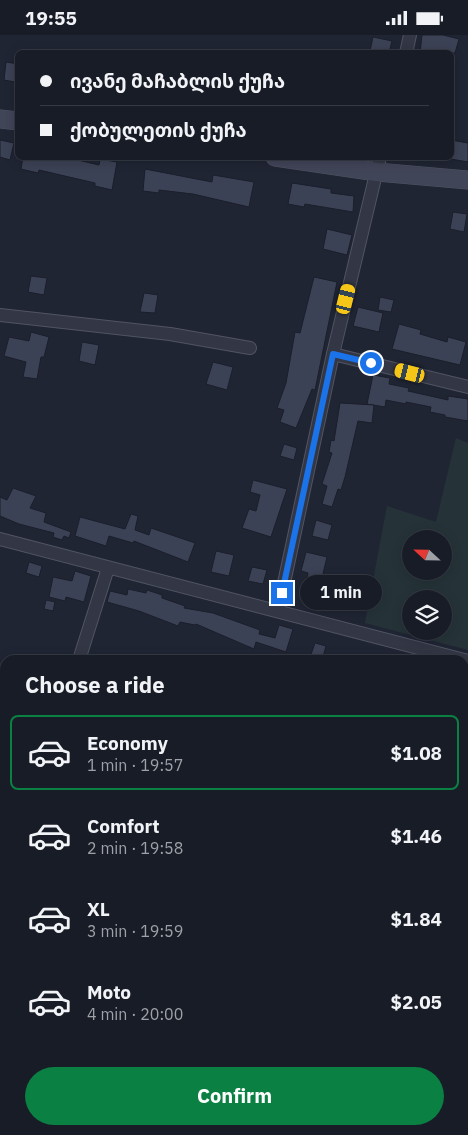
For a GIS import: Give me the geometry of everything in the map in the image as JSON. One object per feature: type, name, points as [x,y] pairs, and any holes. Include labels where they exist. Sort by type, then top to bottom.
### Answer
[{"type":"street","points":[[407,50],[410,35]]},
{"type":"street","points":[[0,119],[15,121]]},
{"type":"street","points":[[314,160],[379,165],[468,180]]},
{"type":"street","points":[[278,611],[333,354],[379,165]]},
{"type":"street","points":[[0,315],[170,334],[250,348]]},
{"type":"street","points":[[333,354],[468,387]]},
{"type":"street","points":[[0,539],[445,655]]},
{"type":"street","points":[[81,655],[108,568]]},
{"type":"shaded area","points":[[456,438],[468,443],[468,650],[430,640],[452,640],[452,590],[402,590],[402,633],[365,623],[387,506],[436,522]]},
{"type":"building","points":[[422,35],[443,35],[459,39],[455,53],[454,50],[420,50]]},
{"type":"building","points":[[373,37],[392,41],[390,50],[370,50]]},
{"type":"building","points":[[6,62],[15,64],[15,82],[4,80]]},
{"type":"building","points":[[0,140],[14,143],[10,160],[0,157]]},
{"type":"building","points":[[454,141],[468,143],[468,162],[454,160]]},
{"type":"building","points":[[22,160],[78,160],[99,165],[100,160],[117,162],[112,190],[95,186],[95,183],[39,170],[38,173],[21,169]]},
{"type":"building","points":[[145,169],[212,182],[213,175],[254,182],[249,207],[193,194],[159,190],[159,193],[143,191]]},
{"type":"building","points":[[292,183],[331,189],[331,193],[354,196],[353,212],[305,204],[304,207],[288,204]]},
{"type":"building","points":[[453,212],[467,214],[464,232],[450,229]]},
{"type":"building","points":[[327,229],[352,235],[347,255],[323,249]]},
{"type":"building","points":[[31,276],[47,278],[44,295],[28,292]]},
{"type":"building","points":[[314,277],[337,282],[315,390],[312,389],[296,428],[280,422],[284,410],[277,408],[286,383],[295,332],[300,333]]},
{"type":"building","points":[[144,293],[158,295],[155,313],[140,312]]},
{"type":"building","points":[[380,297],[394,300],[391,312],[378,310]]},
{"type":"building","points":[[358,307],[383,313],[379,332],[353,326]]},
{"type":"building","points":[[399,324],[421,330],[420,334],[447,342],[448,337],[466,342],[460,365],[392,349]]},
{"type":"building","points":[[31,332],[49,337],[44,357],[41,357],[37,379],[23,377],[26,362],[4,356],[9,337],[29,341]]},
{"type":"building","points":[[82,342],[99,345],[95,365],[79,361]]},
{"type":"building","points":[[213,362],[233,367],[227,390],[206,384]]},
{"type":"building","points":[[373,375],[390,378],[389,384],[409,388],[408,391],[448,400],[448,396],[468,399],[468,421],[445,417],[445,415],[430,412],[431,407],[406,402],[406,404],[386,400],[385,407],[367,404]]},
{"type":"building","points":[[340,403],[374,405],[372,423],[358,421],[345,477],[341,490],[338,489],[332,507],[322,504],[327,486],[322,484],[332,453],[329,452],[331,440],[334,441]]},
{"type":"building","points":[[284,444],[297,448],[294,460],[280,456]]},
{"type":"building","points":[[253,480],[287,489],[271,537],[242,528],[249,509],[256,511],[260,495],[250,492]]},
{"type":"building","points":[[13,488],[36,496],[30,508],[46,513],[44,522],[71,532],[69,538],[64,536],[62,540],[53,537],[54,533],[19,524],[0,516],[0,497],[7,500]]},
{"type":"building","points":[[131,514],[138,516],[135,530],[149,535],[151,528],[195,543],[188,562],[134,541],[133,543],[109,536],[106,546],[75,536],[80,517],[125,529]]},
{"type":"building","points":[[316,520],[332,525],[328,540],[312,536]]},
{"type":"building","points":[[216,551],[234,555],[229,576],[211,572]]},
{"type":"building","points":[[306,552],[327,557],[321,582],[327,583],[324,601],[304,598],[308,573],[301,571]]},
{"type":"building","points":[[29,562],[42,566],[39,577],[26,573]]},
{"type":"building","points":[[252,567],[267,570],[263,584],[248,581]]},
{"type":"building","points":[[75,571],[91,576],[84,602],[66,597],[65,601],[49,597],[53,577],[72,581]]},
{"type":"building","points":[[128,589],[146,593],[147,590],[162,595],[162,598],[185,606],[184,608],[213,613],[260,630],[259,634],[275,638],[279,625],[293,629],[286,652],[256,642],[254,649],[196,624],[180,622],[178,626],[139,611],[107,602],[110,591],[127,595]]},
{"type":"building","points":[[46,600],[55,602],[53,611],[44,609]]},
{"type":"building","points":[[315,643],[326,646],[323,655],[311,655]]},
{"type":"route","points":[[282,593],[333,354],[371,363]]}]
